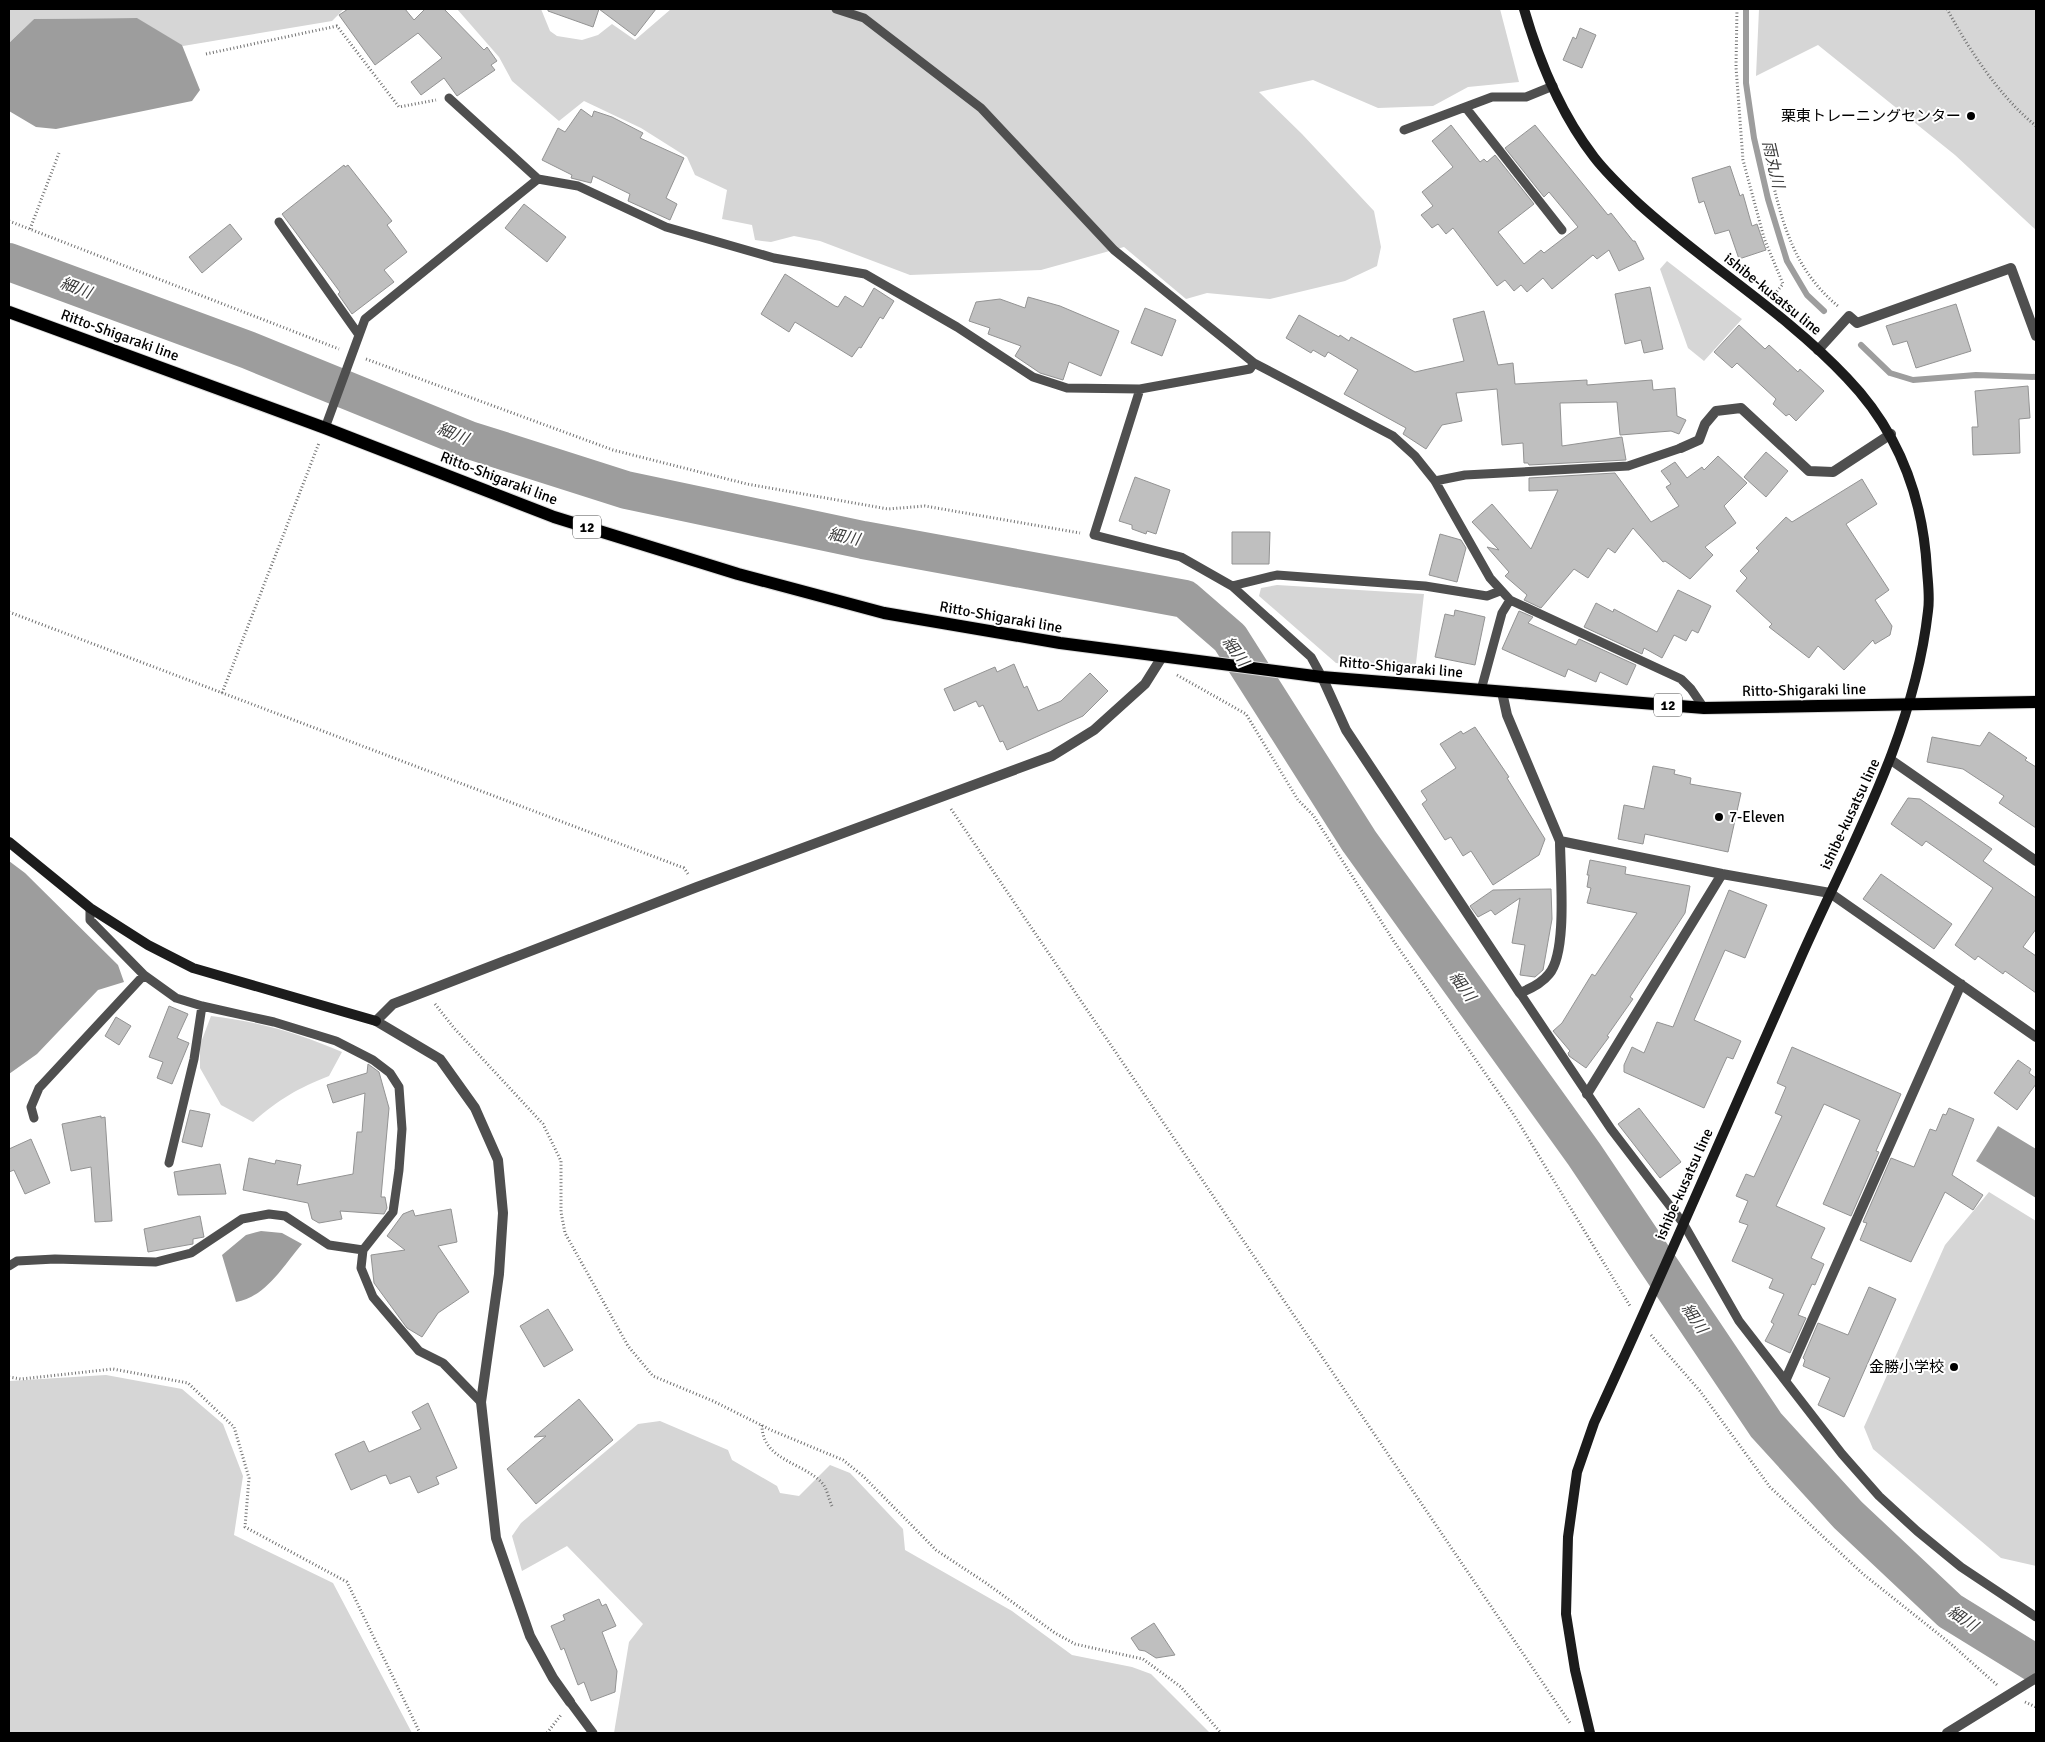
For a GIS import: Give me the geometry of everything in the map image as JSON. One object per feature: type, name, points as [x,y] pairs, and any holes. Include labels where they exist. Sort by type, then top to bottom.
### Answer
[{"type":"main road","name":"ishibe-kusatsu line","points":[[1524,9],[1537,55],[1565,112],[1592,155],[1612,178],[1665,228],[1797,329],[1850,380],[1891,434],[1914,486],[1926,538],[1929,607],[1922,647],[1908,705],[1891,760],[1594,1423],[1578,1472],[1568,1537],[1566,1614],[1588,1728]]},
{"type":"main road","name":"Ritto-Shigaraki line","points":[[9,312],[325,428],[554,517],[757,579],[884,613],[1060,643],[1322,677],[1704,708],[2036,702]]},
{"type":"main road","points":[[9,842],[90,908],[148,945],[193,968],[376,1021]]},
{"type":"street","points":[[1818,350],[1849,316],[1858,323],[2011,268],[2036,336]]},
{"type":"street","points":[[1680,448],[1699,440],[1705,424],[1716,411],[1740,408],[1809,471],[1833,472],[1891,434]]},
{"type":"street","points":[[570,1702],[553,1678],[530,1636],[496,1538],[481,1402],[504,1213],[498,1160],[475,1108],[440,1059],[376,1021],[393,1004],[697,887],[943,798],[1052,756],[1094,730],[1145,684],[1162,657]]},
{"type":"street","points":[[1322,677],[1346,730],[1520,993],[1532,988],[1550,974],[1561,944],[1560,841],[1506,715],[1502,692]]},
{"type":"street","points":[[1891,760],[2036,861]]},
{"type":"street","points":[[1560,841],[1722,874],[1830,893],[2036,1037]]},
{"type":"street","points":[[1587,1094],[1722,874]]},
{"type":"street","points":[[1786,1379],[1961,984]]},
{"type":"street","points":[[1947,1733],[2036,1678]]},
{"type":"lane","points":[[836,9],[864,18],[981,108],[1114,250],[1254,363],[1393,436],[1415,456],[1435,481],[1490,578],[1510,600],[1681,679],[1704,708]]},
{"type":"lane","points":[[1404,130],[1442,114],[1466,108],[1492,97],[1526,97],[1553,86]]},
{"type":"lane","points":[[449,98],[538,179],[578,186],[666,227],[774,258],[865,274],[957,328],[1033,377],[1067,388],[1140,388],[1250,369],[1254,363]]},
{"type":"lane","points":[[1466,108],[1562,230]]},
{"type":"lane","points":[[325,428],[365,319],[538,179]]},
{"type":"lane","points":[[279,222],[359,335]]},
{"type":"lane","points":[[1140,388],[1094,535],[1181,557],[1232,586],[1311,657],[1322,677]]},
{"type":"lane","points":[[1435,481],[1465,475],[1628,466],[1680,448]]},
{"type":"lane","points":[[1232,586],[1278,575],[1425,586],[1487,596],[1500,591]]},
{"type":"lane","points":[[1481,690],[1502,613],[1510,600]]},
{"type":"lane","points":[[90,908],[90,920],[144,975],[176,998],[202,1006],[274,1022],[336,1041],[373,1060],[390,1073],[399,1087],[402,1128],[393,1212],[362,1250],[361,1268],[373,1297],[419,1351],[443,1363],[481,1402]]},
{"type":"lane","points":[[34,1118],[31,1107],[39,1088],[144,975]]},
{"type":"lane","points":[[1520,993],[1610,1129],[1681,1227],[1739,1321],[1786,1379],[1842,1454],[1880,1496],[1917,1531],[1962,1568],[2036,1617]]},
{"type":"lane","points":[[169,1163],[194,1059],[202,1006]]},
{"type":"lane","points":[[9,1266],[17,1261],[55,1259],[156,1262],[191,1253],[242,1218],[269,1214],[284,1216],[329,1245],[362,1250]]},
{"type":"lane","points":[[570,1702],[593,1733]]},
{"type":"path","points":[[1737,9],[1736,67],[1744,160],[1764,238],[1783,284],[1765,305]]},
{"type":"path","points":[[1947,9],[1962,36],[2005,96],[2036,126]]},
{"type":"path","points":[[206,54],[337,26],[399,107],[449,98]]},
{"type":"path","points":[[1766,153],[1786,234],[1800,264],[1812,282],[1849,316]]},
{"type":"path","points":[[30,229],[59,154]]},
{"type":"path","points":[[9,221],[351,356],[613,450],[747,484],[888,509],[925,506],[1094,535]]},
{"type":"path","points":[[222,693],[325,428]]},
{"type":"path","points":[[9,612],[684,868]]},
{"type":"path","points":[[1162,657],[1179,678],[1246,714],[1298,800],[1313,815],[1395,943],[1514,1114],[1642,1318],[1700,1391],[1770,1487],[1863,1574],[2014,1692],[2036,1707]]},
{"type":"path","points":[[943,798],[1570,1723],[1588,1728]]},
{"type":"path","points":[[425,992],[454,1028],[543,1124],[560,1161],[561,1212],[565,1232],[628,1346],[653,1376],[843,1460],[863,1476],[936,1550],[986,1582],[1055,1633],[1075,1644],[1143,1659],[1181,1687],[1221,1733]]},
{"type":"path","points":[[9,1377],[22,1379],[113,1369],[188,1383],[234,1427],[249,1478],[245,1527],[347,1582],[420,1733]]},
{"type":"path","points":[[762,1425],[762,1439],[770,1449],[823,1484],[832,1506]]},
{"type":"path","points":[[547,1733],[570,1702]]},
{"type":"shaded area","points":[[9,9],[344,9],[332,21],[183,46],[136,18],[34,19],[9,43]]},
{"type":"shaded area","points":[[457,9],[541,9],[550,31],[557,36],[582,40],[598,35],[612,24],[635,40],[671,9],[1500,9],[1519,82],[1468,87],[1433,106],[1378,108],[1313,80],[1259,92],[1302,134],[1374,211],[1381,247],[1377,266],[1345,281],[1270,299],[1207,293],[1186,299],[1124,247],[1041,270],[910,275],[820,241],[794,236],[771,242],[755,240],[752,225],[722,219],[727,190],[695,175],[687,157],[641,128],[584,101],[559,121],[512,81],[499,57]]},
{"type":"shaded area","name":"栗東トレーニングセンター","points":[[1759,9],[2036,9],[2036,230],[1955,155],[1818,45],[1756,76]]},
{"type":"shaded area","points":[[137,18],[182,45],[200,90],[192,101],[56,129],[36,127],[9,111],[9,43],[34,19]]},
{"type":"shaded area","points":[[1667,261],[1742,319],[1704,361],[1688,348],[1660,269]]},
{"type":"shaded area","points":[[1277,585],[1424,594],[1415,672],[1336,663],[1259,596],[1261,588]]},
{"type":"shaded area","points":[[9,861],[25,873],[118,965],[124,982],[98,990],[37,1054],[9,1074]]},
{"type":"shaded area","points":[[211,1016],[245,1021],[278,1029],[342,1052],[329,1076],[289,1095],[253,1122],[221,1105],[200,1068],[200,1045]]},
{"type":"shaded area","points":[[1998,1126],[2036,1149],[2036,1198],[1976,1161]]},
{"type":"shaded area","name":"金勝小学校","points":[[1989,1192],[2036,1221],[2036,1566],[2001,1558],[1873,1449],[1864,1427],[1945,1245]]},
{"type":"shaded area","points":[[261,1231],[282,1233],[302,1244],[281,1271],[265,1287],[247,1299],[236,1302],[222,1255],[246,1235]]},
{"type":"shaded area","points":[[106,1375],[182,1389],[223,1424],[243,1476],[234,1535],[333,1583],[412,1733],[9,1733],[9,1381]]},
{"type":"shaded area","points":[[660,1421],[728,1450],[732,1460],[777,1486],[780,1493],[799,1496],[830,1465],[850,1473],[903,1529],[905,1550],[1012,1611],[1072,1655],[1132,1667],[1151,1674],[1210,1733],[614,1733],[629,1642],[643,1624],[567,1546],[522,1571],[512,1536],[521,1523],[638,1424]]},
{"type":"building","points":[[348,9],[405,9],[414,20],[425,9],[444,9],[484,50],[487,47],[497,61],[491,65],[495,70],[457,96],[444,78],[421,95],[411,82],[442,58],[418,33],[375,65],[339,15]]},
{"type":"building","points":[[548,9],[599,9],[593,27],[548,11]]},
{"type":"building","points":[[599,9],[656,9],[635,36]]},
{"type":"building","points":[[1580,28],[1596,35],[1582,68],[1563,60],[1573,37],[1576,39]]},
{"type":"building","points":[[581,109],[592,117],[594,111],[612,117],[643,133],[640,138],[684,158],[666,198],[677,204],[670,220],[628,201],[630,194],[593,176],[591,183],[571,178],[572,175],[542,160],[558,128],[565,132]]},
{"type":"building","points":[[1451,125],[1480,162],[1484,159],[1487,162],[1495,155],[1534,204],[1498,232],[1524,264],[1541,250],[1544,253],[1578,227],[1549,192],[1544,197],[1505,148],[1535,125],[1608,215],[1611,213],[1633,241],[1635,241],[1644,259],[1619,271],[1609,250],[1597,259],[1593,255],[1552,289],[1543,278],[1527,292],[1521,285],[1514,291],[1505,280],[1497,286],[1453,228],[1446,234],[1438,224],[1432,228],[1421,215],[1433,206],[1422,192],[1453,167],[1432,141]]},
{"type":"building","points":[[344,165],[345,167],[348,165],[392,221],[387,225],[407,252],[384,270],[394,282],[352,314],[338,294],[340,292],[282,214]]},
{"type":"building","points":[[1730,166],[1740,196],[1743,194],[1752,226],[1757,224],[1766,250],[1739,259],[1729,230],[1715,234],[1704,201],[1699,203],[1692,178]]},
{"type":"building","points":[[524,204],[566,237],[547,262],[505,228]]},
{"type":"building","points":[[230,224],[242,239],[202,273],[189,257]]},
{"type":"building","points":[[785,274],[838,307],[845,296],[863,307],[874,288],[894,301],[883,319],[880,317],[861,348],[859,347],[852,357],[795,322],[789,332],[761,314]]},
{"type":"building","points":[[1650,287],[1663,349],[1644,353],[1641,340],[1625,344],[1615,294]]},
{"type":"building","points":[[1028,297],[1060,306],[1119,331],[1101,376],[1069,362],[1063,380],[1040,373],[1015,356],[1021,346],[988,334],[990,328],[969,321],[976,302],[1000,299],[1025,308]]},
{"type":"building","points":[[1956,304],[1971,351],[1916,368],[1907,341],[1893,345],[1886,326]]},
{"type":"building","points":[[1145,308],[1176,320],[1162,356],[1131,343]]},
{"type":"building","points":[[1484,311],[1498,365],[1513,363],[1515,384],[1587,380],[1587,385],[1652,380],[1653,390],[1675,388],[1677,416],[1686,420],[1679,434],[1671,431],[1620,435],[1617,402],[1560,403],[1562,446],[1622,437],[1626,460],[1529,465],[1524,463],[1523,443],[1502,445],[1497,389],[1456,393],[1462,421],[1442,425],[1426,449],[1403,434],[1406,428],[1344,394],[1358,370],[1328,352],[1325,357],[1313,350],[1311,353],[1286,338],[1299,315],[1339,337],[1340,335],[1349,341],[1351,337],[1415,372],[1464,361],[1453,319]]},
{"type":"building","points":[[1739,325],[1765,349],[1769,345],[1798,372],[1800,369],[1824,391],[1796,421],[1789,414],[1786,416],[1773,404],[1776,399],[1737,363],[1732,368],[1714,352]]},
{"type":"building","points":[[2028,386],[2030,418],[2019,419],[2020,453],[1973,455],[1972,427],[1978,427],[1975,391]]},
{"type":"building","points":[[1766,452],[1788,471],[1766,497],[1744,477]]},
{"type":"building","points":[[1718,456],[1747,483],[1724,506],[1736,523],[1705,547],[1713,555],[1690,579],[1665,561],[1663,562],[1633,528],[1615,553],[1608,548],[1588,578],[1574,569],[1541,608],[1524,600],[1527,595],[1505,576],[1509,572],[1487,547],[1499,550],[1472,522],[1492,504],[1531,549],[1558,490],[1529,491],[1529,478],[1615,473],[1651,522],[1679,506],[1666,487],[1671,484],[1661,471],[1675,462],[1687,478],[1702,467],[1704,470]]},
{"type":"building","points":[[1135,477],[1170,490],[1156,534],[1147,531],[1146,534],[1132,529],[1132,525],[1119,521]]},
{"type":"building","points":[[1862,479],[1877,504],[1846,524],[1889,590],[1875,600],[1892,626],[1890,635],[1875,644],[1873,640],[1844,670],[1818,646],[1809,658],[1769,627],[1772,624],[1736,591],[1747,578],[1740,571],[1759,551],[1756,548],[1786,517],[1792,522]]},
{"type":"building","points":[[1232,532],[1270,532],[1269,564],[1232,564]]},
{"type":"building","points":[[1440,534],[1461,540],[1466,548],[1457,582],[1429,575]]},
{"type":"building","points":[[1678,590],[1711,606],[1698,633],[1692,630],[1686,641],[1674,635],[1662,658],[1644,648],[1642,654],[1584,627],[1596,603],[1613,612],[1614,609],[1657,632]]},
{"type":"building","points":[[1455,610],[1485,617],[1475,665],[1435,657],[1445,614],[1454,616]]},
{"type":"building","points":[[1519,611],[1533,617],[1528,623],[1576,645],[1579,639],[1636,665],[1627,685],[1600,672],[1596,682],[1568,669],[1565,677],[1502,649]]},
{"type":"building","points":[[1014,664],[1024,688],[1027,686],[1038,711],[1061,701],[1090,673],[1108,691],[1083,716],[1007,750],[1003,741],[1000,742],[983,705],[979,707],[976,701],[954,711],[944,689],[995,667],[997,672]]},
{"type":"building","points":[[1475,727],[1509,777],[1507,778],[1545,839],[1539,855],[1493,885],[1471,851],[1463,856],[1451,837],[1445,840],[1422,804],[1427,800],[1421,791],[1456,768],[1440,744],[1461,731],[1463,734]]},
{"type":"building","points":[[1989,732],[2027,758],[2025,760],[2036,767],[2036,828],[1999,803],[2004,796],[1963,769],[1927,762],[1932,737],[1980,746]]},
{"type":"building","points":[[1653,766],[1675,770],[1674,774],[1691,778],[1690,784],[1741,793],[1728,852],[1645,834],[1643,844],[1618,839],[1624,805],[1644,809]]},
{"type":"building","points":[[1908,798],[1920,799],[1992,849],[1983,861],[2036,898],[2036,929],[2023,947],[2036,956],[2036,993],[2005,971],[2003,974],[1978,956],[1975,960],[1955,945],[1993,888],[1926,841],[1922,846],[1891,824]]},
{"type":"building","points":[[1590,860],[1626,867],[1625,874],[1690,886],[1685,913],[1630,997],[1633,999],[1607,1036],[1609,1037],[1586,1068],[1569,1056],[1568,1053],[1570,1051],[1553,1031],[1562,1023],[1592,974],[1595,976],[1637,913],[1587,903],[1591,888],[1587,887]]},
{"type":"building","points":[[1881,874],[1952,924],[1934,949],[1863,899]]},
{"type":"building","points":[[1551,889],[1552,919],[1543,970],[1535,977],[1520,975],[1525,945],[1512,943],[1520,898],[1495,915],[1491,910],[1478,917],[1470,906],[1493,890]]},
{"type":"building","points":[[1729,890],[1767,905],[1745,958],[1725,950],[1694,1020],[1741,1041],[1733,1059],[1727,1057],[1704,1108],[1624,1072],[1624,1065],[1632,1047],[1644,1053],[1657,1022],[1673,1027]]},
{"type":"building","points":[[169,1006],[188,1014],[177,1038],[189,1043],[172,1084],[157,1078],[163,1062],[149,1057]]},
{"type":"building","points":[[116,1017],[131,1026],[119,1045],[105,1036]]},
{"type":"building","points":[[1792,1047],[1901,1094],[1876,1151],[1879,1152],[1851,1216],[1823,1204],[1860,1120],[1824,1104],[1776,1206],[1825,1228],[1811,1258],[1824,1264],[1815,1285],[1812,1284],[1798,1315],[1806,1318],[1790,1353],[1765,1341],[1774,1324],[1771,1322],[1784,1294],[1769,1288],[1773,1279],[1732,1261],[1748,1225],[1739,1222],[1748,1201],[1736,1196],[1746,1174],[1754,1177],[1782,1116],[1775,1113],[1786,1087],[1777,1083]]},
{"type":"building","points":[[2018,1060],[2031,1069],[2029,1073],[2036,1078],[2036,1084],[2017,1110],[1994,1093]]},
{"type":"building","points":[[368,1064],[379,1072],[389,1108],[381,1197],[385,1197],[387,1208],[384,1214],[340,1211],[342,1219],[319,1223],[312,1219],[308,1203],[243,1190],[249,1158],[275,1164],[276,1160],[301,1165],[297,1185],[353,1174],[357,1132],[362,1132],[365,1093],[333,1103],[327,1085],[367,1073]]},
{"type":"building","points":[[1639,1108],[1681,1162],[1660,1178],[1618,1124]]},
{"type":"building","points":[[1949,1108],[1974,1119],[1952,1175],[1983,1195],[1973,1210],[1945,1192],[1911,1262],[1860,1240],[1867,1223],[1863,1222],[1891,1158],[1914,1167],[1930,1129],[1936,1131],[1943,1114],[1946,1115]]},
{"type":"building","points":[[190,1110],[210,1114],[202,1147],[182,1142]]},
{"type":"building","points":[[101,1116],[101,1118],[105,1117],[112,1221],[95,1222],[91,1167],[71,1171],[62,1124]]},
{"type":"building","points":[[31,1139],[50,1183],[25,1194],[14,1170],[9,1172],[9,1149]]},
{"type":"building","points":[[220,1164],[226,1194],[178,1195],[174,1172]]},
{"type":"building","points":[[451,1209],[457,1242],[438,1246],[469,1292],[438,1313],[422,1337],[407,1328],[374,1283],[371,1255],[405,1250],[387,1236],[403,1214],[413,1210],[415,1216]]},
{"type":"building","points":[[200,1216],[204,1237],[193,1239],[193,1244],[148,1252],[144,1229]]},
{"type":"building","points":[[1869,1287],[1896,1299],[1844,1417],[1818,1405],[1830,1378],[1803,1366],[1805,1360],[1803,1358],[1818,1323],[1848,1335]]},
{"type":"building","points":[[548,1309],[573,1350],[544,1367],[520,1326]]},
{"type":"building","points":[[579,1399],[613,1440],[536,1504],[507,1469],[546,1436],[534,1437]]},
{"type":"building","points":[[428,1403],[457,1468],[436,1477],[439,1484],[418,1493],[410,1476],[390,1484],[386,1475],[351,1490],[335,1454],[364,1441],[369,1452],[421,1429],[412,1412]]},
{"type":"building","points":[[599,1599],[602,1606],[606,1604],[616,1626],[602,1632],[617,1671],[615,1692],[591,1701],[584,1682],[578,1685],[564,1648],[561,1650],[551,1626],[565,1620],[563,1615]]},
{"type":"building","points":[[1154,1623],[1175,1655],[1156,1658],[1145,1651],[1139,1650],[1131,1638]]},
{"type":"waterway","name":"雨丸川","points":[[1746,9],[1746,83],[1754,138],[1768,199],[1787,261],[1807,295],[1824,311]]},
{"type":"waterway","name":"細川","points":[[9,262],[248,350],[469,440],[626,490],[863,540],[1185,599],[1230,638],[1359,841],[1584,1154],[1766,1425],[1848,1515],[1950,1611],[2036,1664]]},
{"type":"waterway","name":"雨丸川","points":[[1861,345],[1890,373],[1913,380],[1976,375],[2036,377]]},
{"type":"place","name":"栗東トレーニングセンター","points":[[1971,116]]},
{"type":"place","name":"7-Eleven","points":[[1719,817]]},
{"type":"place","name":"金勝小学校","points":[[1954,1367]]}]
